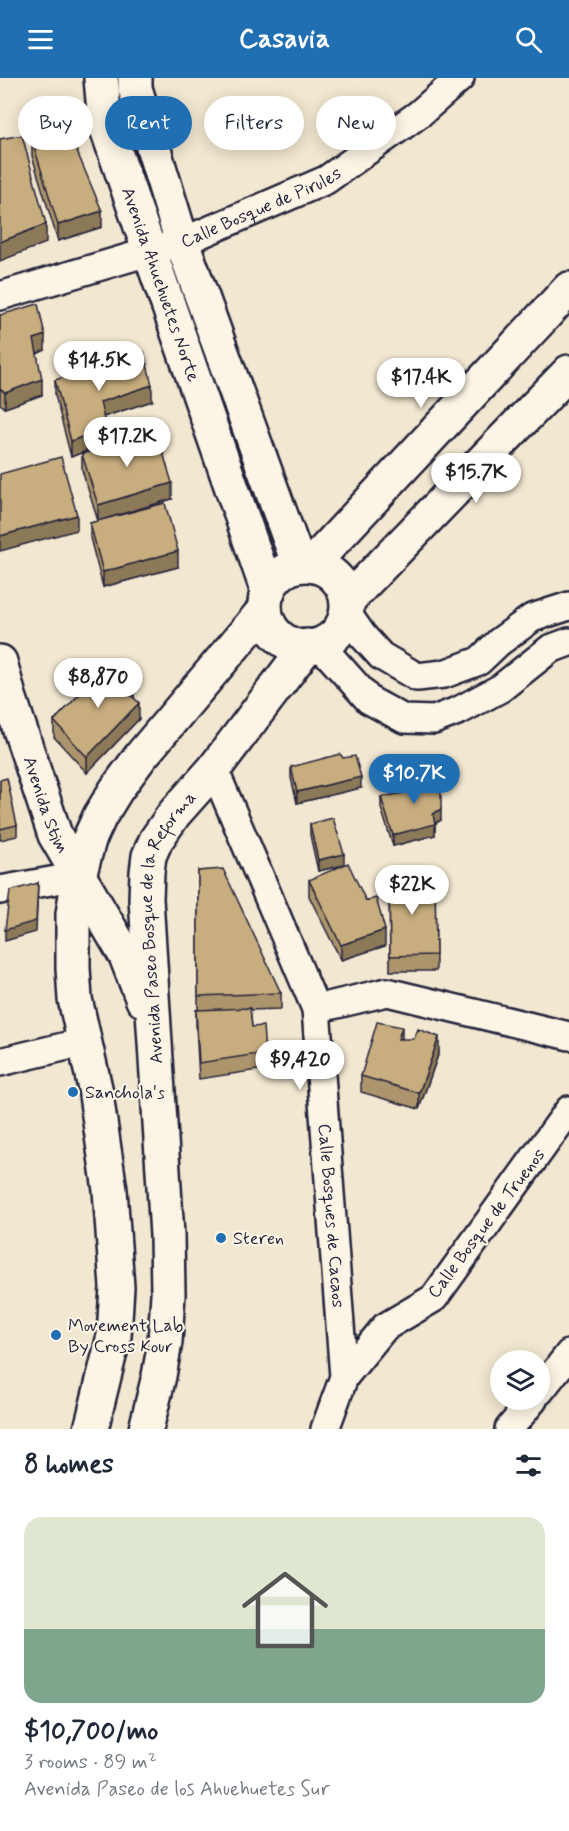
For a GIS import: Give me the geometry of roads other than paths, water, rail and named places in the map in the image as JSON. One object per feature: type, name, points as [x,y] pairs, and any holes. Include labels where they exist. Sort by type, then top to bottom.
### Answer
[{"type":"main road","name":"Avenida Ahuehuetes Norte","points":[[101,78],[105,123],[266,601]]},
{"type":"main road","name":"Avenida Ahuehuetes Norte","points":[[135,78],[135,88],[182,242],[305,565]]},
{"type":"main road","points":[[305,565],[569,289]]},
{"type":"main road","points":[[266,601],[268,623],[274,633],[284,641],[295,645],[313,645],[330,639],[339,630],[347,606],[569,372]]},
{"type":"main road","points":[[90,1429],[114,1336],[117,1287],[110,1190],[95,1088],[75,999],[73,968],[73,914],[79,876],[89,840],[116,790],[266,601],[276,577],[286,570],[305,565],[322,568],[340,584],[347,606]]},
{"type":"main road","name":"Avenida Paseo Bosque de la Reforma","points":[[146,1429],[165,1342],[168,1294],[167,1235],[147,899],[149,856],[156,840],[174,814],[214,769],[313,645]]},
{"type":"main road","name":"Avenida Stim","points":[[0,662],[55,835],[126,956],[154,1030]]},
{"type":"street","name":"Calle Bosque de Pirules","points":[[0,296],[182,242],[326,180],[419,114],[460,78]]},
{"type":"street","points":[[347,606],[362,635],[381,657],[417,677],[444,674],[479,661],[499,642],[532,618],[569,606]]},
{"type":"street","points":[[499,642],[525,668]]},
{"type":"street","points":[[313,645],[369,700],[404,719],[434,720],[460,710],[501,688],[550,649],[569,642]]},
{"type":"street","name":"Calle Bosques de Cacaos","points":[[214,769],[316,1009],[344,1377],[325,1429]]},
{"type":"street","points":[[0,890],[79,876]]},
{"type":"street","points":[[316,1009],[387,992],[569,1036]]},
{"type":"street","points":[[0,1062],[84,1042]]},
{"type":"street","name":"Calle Bosque de Truenos","points":[[344,1377],[385,1327],[434,1298],[569,1110]]},
{"type":"street","points":[[550,1378],[569,1354]]},
{"type":"street","points":[[509,1429],[525,1410]]},
{"type":"place","name":"Sanchola's","points":[[73,1092]]},
{"type":"place","name":"Steren","points":[[221,1238]]},
{"type":"place","name":"Movement Lab By Cross Kour","points":[[56,1335]]}]
